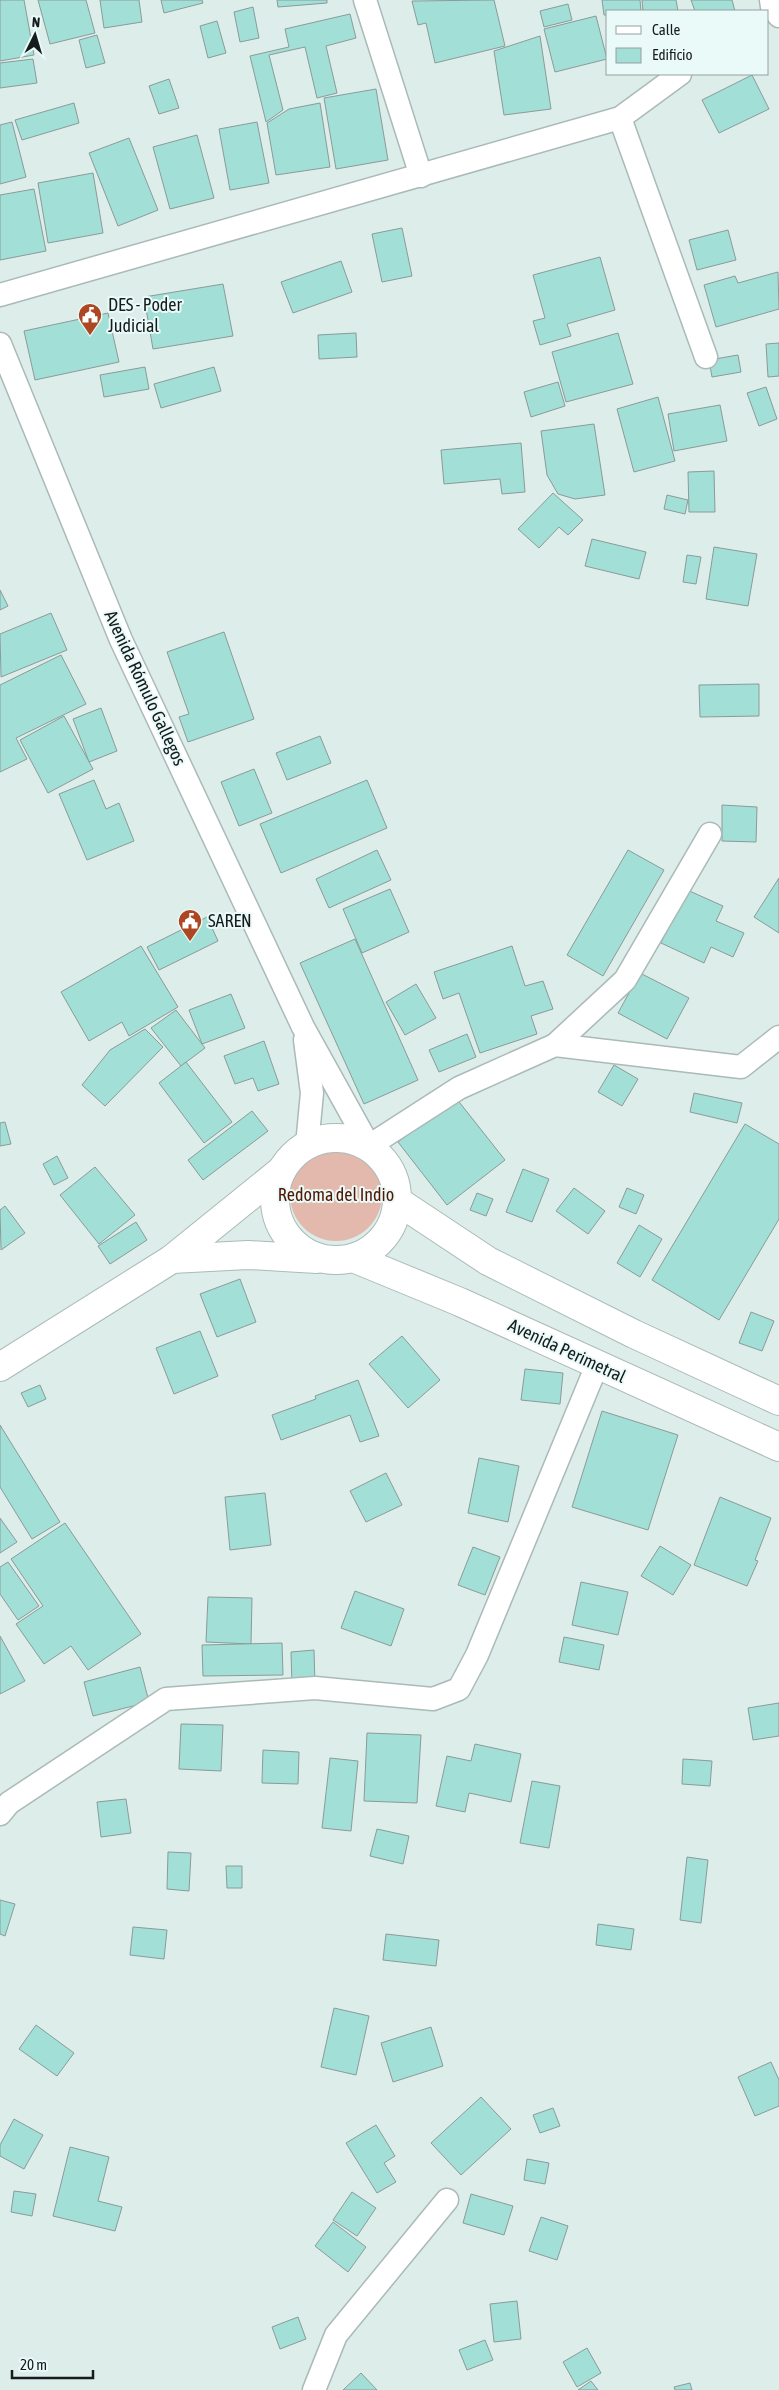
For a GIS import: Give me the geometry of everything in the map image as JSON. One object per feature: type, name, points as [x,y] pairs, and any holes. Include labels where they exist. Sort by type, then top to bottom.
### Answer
[{"type":"main road","points":[[0,1367],[172,1259],[282,1170],[293,1156],[307,1145],[338,1137],[369,1146],[392,1170],[399,1202],[392,1227],[376,1246],[342,1259],[248,1255],[172,1259]]},
{"type":"main road","points":[[282,1170],[276,1189],[276,1209],[282,1228],[294,1243],[306,1251],[342,1259]]},
{"type":"main road","points":[[399,1202],[488,1261],[634,1334],[779,1401]]},
{"type":"main road","name":"Avenida Perimetral","points":[[342,1259],[460,1302],[779,1447]]},
{"type":"street","points":[[365,0],[421,176]]},
{"type":"street","points":[[0,295],[620,118],[679,75]]},
{"type":"street","points":[[620,118],[706,357]]},
{"type":"street","name":"Avenida Rómulo Gallegos","points":[[0,344],[121,640],[303,1026],[369,1146]]},
{"type":"street","points":[[369,1146],[459,1088],[555,1045],[625,980],[710,834]]},
{"type":"street","name":"Avenida Rómulo Gallegos","points":[[303,1026],[312,1093],[307,1145]]},
{"type":"street","points":[[555,1045],[741,1067],[779,1037]]},
{"type":"street","points":[[0,1814],[9,1803],[166,1699],[315,1688],[433,1699],[459,1689],[477,1655],[597,1365]]},
{"type":"street","points":[[314,2390],[336,2335],[447,2200]]},
{"type":"green space","name":"Redoma del Indio","points":[[336,1149],[353,1153],[368,1163],[378,1178],[382,1195],[378,1212],[368,1227],[353,1237],[336,1241],[319,1237],[304,1227],[294,1212],[290,1195],[294,1178],[304,1163],[319,1153]]},
{"type":"building","points":[[0,0],[24,0],[34,55],[0,61]]},
{"type":"building","points":[[38,0],[86,0],[95,33],[50,44]]},
{"type":"building","points":[[100,0],[139,0],[142,22],[104,28]]},
{"type":"building","points":[[161,0],[202,0],[203,3],[164,13]]},
{"type":"building","points":[[277,0],[327,0],[327,3],[278,7]]},
{"type":"building","points":[[494,0],[505,46],[435,63],[426,23],[418,25],[412,1]]},
{"type":"building","points":[[602,0],[640,0],[641,10],[606,10],[606,15],[604,15]]},
{"type":"building","points":[[642,0],[676,0],[678,10],[643,10]]},
{"type":"building","points":[[691,0],[732,0],[735,10],[695,10]]},
{"type":"building","points":[[568,4],[572,20],[544,27],[540,11]]},
{"type":"building","points":[[253,7],[259,38],[240,42],[234,12]]},
{"type":"building","points":[[350,14],[356,38],[326,46],[337,93],[317,98],[305,47],[269,55],[283,110],[266,122],[250,56],[289,47],[285,29]]},
{"type":"building","points":[[596,16],[606,59],[555,72],[544,29]]},
{"type":"building","points":[[217,21],[226,53],[208,58],[200,26]]},
{"type":"building","points":[[97,35],[105,63],[86,68],[79,40]]},
{"type":"building","points":[[540,36],[551,109],[504,115],[494,51]]},
{"type":"building","points":[[33,59],[37,83],[0,88],[0,63]]},
{"type":"building","points":[[752,75],[769,109],[719,133],[702,100]]},
{"type":"building","points":[[169,79],[179,108],[159,114],[149,86]]},
{"type":"building","points":[[376,89],[388,160],[336,169],[324,98]]},
{"type":"building","points":[[74,103],[79,123],[22,140],[15,120]]},
{"type":"building","points":[[320,103],[330,167],[276,175],[267,123],[289,109]]},
{"type":"building","points":[[12,122],[26,177],[0,184],[0,125]]},
{"type":"building","points":[[257,122],[269,183],[230,190],[219,129]]},
{"type":"building","points":[[197,135],[214,198],[170,209],[153,147]]},
{"type":"building","points":[[129,138],[158,210],[118,226],[89,153]]},
{"type":"building","points":[[93,173],[103,233],[48,243],[38,183]]},
{"type":"building","points":[[34,189],[46,251],[0,260],[0,195]]},
{"type":"building","points":[[402,228],[412,276],[382,282],[372,234]]},
{"type":"building","points":[[728,230],[736,260],[697,270],[689,240]]},
{"type":"building","points":[[600,257],[615,310],[567,324],[571,336],[540,345],[533,321],[545,318],[533,275]]},
{"type":"building","points":[[341,261],[352,292],[293,313],[281,282]]},
{"type":"building","points":[[778,272],[779,309],[716,327],[704,285],[735,276],[738,283]]},
{"type":"building","points":[[223,284],[233,336],[153,349],[144,297]]},
{"type":"building","points":[[108,313],[119,362],[35,380],[24,331]]},
{"type":"building","points":[[356,333],[357,357],[319,359],[318,335]]},
{"type":"building","points":[[618,333],[633,384],[566,402],[552,352]]},
{"type":"building","points":[[779,343],[779,376],[768,377],[766,344]]},
{"type":"building","points":[[738,355],[741,372],[712,377],[709,360]]},
{"type":"building","points":[[145,367],[149,389],[104,397],[100,375]]},
{"type":"building","points":[[214,367],[221,391],[161,408],[154,384]]},
{"type":"building","points":[[558,382],[565,406],[531,417],[524,392]]},
{"type":"building","points":[[766,387],[777,419],[759,426],[747,393]]},
{"type":"building","points":[[658,397],[675,461],[634,472],[617,409]]},
{"type":"building","points":[[720,405],[727,441],[674,451],[668,414]]},
{"type":"building","points":[[594,424],[605,495],[575,499],[558,494],[547,475],[541,431]]},
{"type":"building","points":[[521,443],[525,492],[502,494],[500,479],[444,484],[441,450]]},
{"type":"building","points":[[714,471],[715,512],[689,512],[688,472]]},
{"type":"building","points":[[553,493],[583,520],[568,535],[559,527],[539,548],[518,529]]},
{"type":"building","points":[[667,495],[688,500],[685,514],[664,509]]},
{"type":"building","points":[[592,539],[646,552],[639,579],[585,566]]},
{"type":"building","points":[[714,547],[757,554],[748,606],[706,599]]},
{"type":"building","points":[[687,555],[701,557],[696,584],[683,582]]},
{"type":"building","points":[[0,590],[8,606],[0,610]]},
{"type":"building","points":[[51,613],[67,650],[1,677],[0,634]]},
{"type":"building","points":[[224,632],[254,719],[188,742],[179,717],[189,714],[167,652]]},
{"type":"building","points":[[61,655],[86,704],[16,738],[27,759],[0,772],[0,685]]},
{"type":"building","points":[[759,684],[759,716],[700,717],[699,685]]},
{"type":"building","points":[[101,708],[117,751],[89,762],[73,719]]},
{"type":"building","points":[[64,716],[93,769],[48,793],[20,740]]},
{"type":"building","points":[[320,736],[331,763],[287,780],[276,753]]},
{"type":"building","points":[[254,769],[272,813],[239,826],[221,782]]},
{"type":"building","points":[[94,780],[106,809],[119,803],[134,841],[87,860],[59,794]]},
{"type":"building","points":[[367,780],[387,828],[281,873],[260,824]]},
{"type":"building","points":[[722,805],[757,807],[756,842],[722,841]]},
{"type":"building","points":[[377,850],[391,880],[329,908],[316,879]]},
{"type":"building","points":[[628,850],[664,870],[603,976],[567,955]]},
{"type":"building","points":[[779,878],[779,933],[754,917]]},
{"type":"building","points":[[390,889],[409,932],[362,953],[343,909]]},
{"type":"building","points":[[685,889],[723,906],[716,921],[744,933],[733,957],[711,947],[704,963],[661,943]]},
{"type":"building","points":[[207,917],[218,941],[159,970],[147,947]]},
{"type":"building","points":[[355,939],[418,1080],[364,1104],[300,963]]},
{"type":"building","points":[[141,946],[178,1007],[129,1036],[122,1022],[89,1041],[61,992]]},
{"type":"building","points":[[512,946],[525,986],[543,981],[553,1009],[531,1016],[537,1034],[480,1053],[459,993],[443,999],[434,972]]},
{"type":"building","points":[[640,973],[689,998],[667,1039],[618,1013]]},
{"type":"building","points":[[416,984],[436,1018],[405,1035],[386,1002]]},
{"type":"building","points":[[231,994],[245,1028],[202,1044],[189,1010]]},
{"type":"building","points":[[176,1010],[205,1048],[181,1066],[151,1028]]},
{"type":"building","points":[[145,1029],[163,1047],[105,1106],[82,1085],[110,1050]]},
{"type":"building","points":[[467,1034],[476,1057],[439,1072],[429,1050]]},
{"type":"building","points":[[264,1041],[279,1084],[258,1091],[253,1078],[235,1084],[224,1056]]},
{"type":"building","points":[[186,1062],[232,1122],[204,1143],[159,1083]]},
{"type":"building","points":[[614,1065],[638,1079],[622,1106],[598,1092]]},
{"type":"building","points":[[694,1093],[742,1103],[737,1123],[690,1112]]},
{"type":"building","points":[[456,1098],[505,1160],[447,1205],[398,1142]]},
{"type":"building","points":[[252,1111],[268,1131],[203,1180],[188,1160]]},
{"type":"building","points":[[5,1122],[11,1144],[0,1146],[0,1123]]},
{"type":"building","points":[[745,1124],[779,1144],[779,1219],[719,1320],[652,1280]]},
{"type":"building","points":[[57,1156],[68,1178],[54,1185],[43,1164]]},
{"type":"building","points":[[95,1167],[135,1215],[99,1244],[60,1195]]},
{"type":"building","points":[[523,1169],[549,1179],[532,1222],[506,1212]]},
{"type":"building","points":[[574,1188],[605,1211],[588,1234],[556,1211]]},
{"type":"building","points":[[627,1188],[644,1195],[636,1214],[619,1207]]},
{"type":"building","points":[[477,1193],[493,1199],[486,1216],[470,1210]]},
{"type":"building","points":[[5,1206],[25,1233],[1,1250],[0,1210]]},
{"type":"building","points":[[136,1222],[147,1240],[110,1264],[98,1246]]},
{"type":"building","points":[[639,1225],[662,1239],[640,1277],[617,1263]]},
{"type":"building","points":[[240,1279],[256,1322],[217,1337],[200,1294]]},
{"type":"building","points":[[751,1312],[774,1321],[762,1351],[739,1343]]},
{"type":"building","points":[[200,1331],[218,1376],[174,1394],[156,1348]]},
{"type":"building","points":[[402,1336],[440,1380],[408,1408],[369,1364]]},
{"type":"building","points":[[525,1369],[563,1373],[560,1404],[521,1400]]},
{"type":"building","points":[[358,1380],[379,1436],[360,1442],[350,1415],[281,1440],[272,1415],[316,1399],[315,1396]]},
{"type":"building","points":[[40,1385],[46,1399],[28,1407],[21,1393]]},
{"type":"building","points":[[602,1411],[678,1435],[648,1530],[572,1507]]},
{"type":"building","points":[[0,1425],[60,1522],[32,1539],[0,1487]]},
{"type":"building","points":[[479,1458],[519,1466],[508,1522],[468,1513]]},
{"type":"building","points":[[386,1473],[402,1505],[366,1522],[350,1491]]},
{"type":"building","points":[[265,1493],[271,1545],[230,1550],[225,1497]]},
{"type":"building","points":[[720,1497],[771,1518],[755,1560],[758,1561],[747,1586],[694,1565]]},
{"type":"building","points":[[0,1518],[17,1542],[0,1553]]},
{"type":"building","points":[[65,1523],[141,1634],[88,1670],[71,1646],[44,1664],[16,1624],[43,1606],[11,1559]]},
{"type":"building","points":[[660,1546],[691,1565],[673,1595],[641,1576]]},
{"type":"building","points":[[473,1547],[500,1557],[485,1595],[458,1585]]},
{"type":"building","points":[[8,1562],[39,1606],[18,1620],[0,1594],[0,1567]]},
{"type":"building","points":[[581,1582],[628,1592],[618,1635],[572,1625]]},
{"type":"building","points":[[355,1591],[404,1609],[391,1646],[341,1628]]},
{"type":"building","points":[[208,1597],[252,1598],[251,1644],[206,1642]]},
{"type":"building","points":[[0,1636],[25,1681],[0,1694]]},
{"type":"building","points":[[564,1637],[604,1645],[599,1670],[559,1662]]},
{"type":"building","points":[[282,1643],[283,1675],[203,1676],[202,1645]]},
{"type":"building","points":[[314,1650],[315,1685],[292,1686],[291,1652]]},
{"type":"building","points":[[140,1667],[149,1702],[93,1716],[84,1682]]},
{"type":"building","points":[[779,1703],[779,1736],[753,1740],[748,1708]]},
{"type":"building","points":[[181,1724],[223,1725],[221,1771],[179,1769]]},
{"type":"building","points":[[367,1733],[421,1735],[417,1803],[364,1801]]},
{"type":"building","points":[[475,1744],[521,1754],[511,1802],[469,1793],[465,1812],[436,1806],[447,1756],[471,1761]]},
{"type":"building","points":[[263,1750],[299,1752],[298,1784],[262,1783]]},
{"type":"building","points":[[330,1758],[358,1761],[351,1831],[322,1828]]},
{"type":"building","points":[[683,1759],[712,1761],[710,1786],[682,1784]]},
{"type":"building","points":[[532,1781],[560,1786],[549,1848],[520,1843]]},
{"type":"building","points":[[126,1799],[131,1833],[101,1837],[97,1802]]},
{"type":"building","points":[[377,1829],[409,1836],[403,1864],[370,1856]]},
{"type":"building","points":[[168,1852],[191,1853],[189,1891],[167,1889]]},
{"type":"building","points":[[687,1857],[708,1860],[701,1923],[680,1920]]},
{"type":"building","points":[[226,1866],[242,1866],[242,1888],[227,1888]]},
{"type":"building","points":[[0,1900],[15,1904],[5,1936],[0,1934]]},
{"type":"building","points":[[598,1924],[634,1929],[631,1950],[596,1945]]},
{"type":"building","points":[[133,1927],[167,1930],[164,1959],[130,1955]]},
{"type":"building","points":[[386,1934],[439,1940],[436,1966],[383,1960]]},
{"type":"building","points":[[334,2008],[369,2016],[356,2075],[321,2067]]},
{"type":"building","points":[[36,2025],[74,2053],[57,2076],[19,2049]]},
{"type":"building","points":[[431,2027],[443,2066],[393,2082],[381,2043]]},
{"type":"building","points":[[771,2062],[779,2080],[779,2106],[755,2116],[738,2077]]},
{"type":"building","points":[[481,2097],[511,2129],[461,2175],[431,2143]]},
{"type":"building","points":[[553,2108],[560,2126],[540,2133],[533,2115]]},
{"type":"building","points":[[14,2119],[43,2135],[24,2169],[0,2156],[0,2145]]},
{"type":"building","points":[[376,2125],[395,2156],[384,2163],[396,2182],[377,2193],[346,2143]]},
{"type":"building","points":[[70,2147],[109,2157],[98,2201],[122,2207],[115,2231],[53,2216]]},
{"type":"building","points":[[527,2159],[549,2163],[545,2184],[524,2180]]},
{"type":"building","points":[[14,2191],[36,2194],[32,2216],[11,2212]]},
{"type":"building","points":[[352,2192],[376,2208],[357,2236],[333,2220]]},
{"type":"building","points":[[471,2194],[513,2206],[504,2235],[463,2223]]},
{"type":"building","points":[[541,2217],[568,2226],[557,2260],[529,2251]]},
{"type":"building","points":[[333,2222],[366,2247],[348,2272],[315,2246]]},
{"type":"building","points":[[517,2301],[521,2339],[494,2342],[490,2304]]},
{"type":"building","points":[[298,2317],[306,2339],[280,2349],[272,2327]]},
{"type":"building","points":[[485,2340],[493,2360],[467,2370],[459,2350]]},
{"type":"building","points":[[587,2348],[601,2373],[577,2387],[563,2362]]},
{"type":"building","points":[[361,2373],[377,2390],[343,2390]]},
{"type":"building","points":[[591,2381],[598,2390],[578,2390]]},
{"type":"building","points":[[690,2383],[692,2390],[675,2390],[674,2387]]},
{"type":"place","name":"DES - Poder Judicial","points":[[90,336]]},
{"type":"place","name":"SAREN","points":[[190,942]]}]
